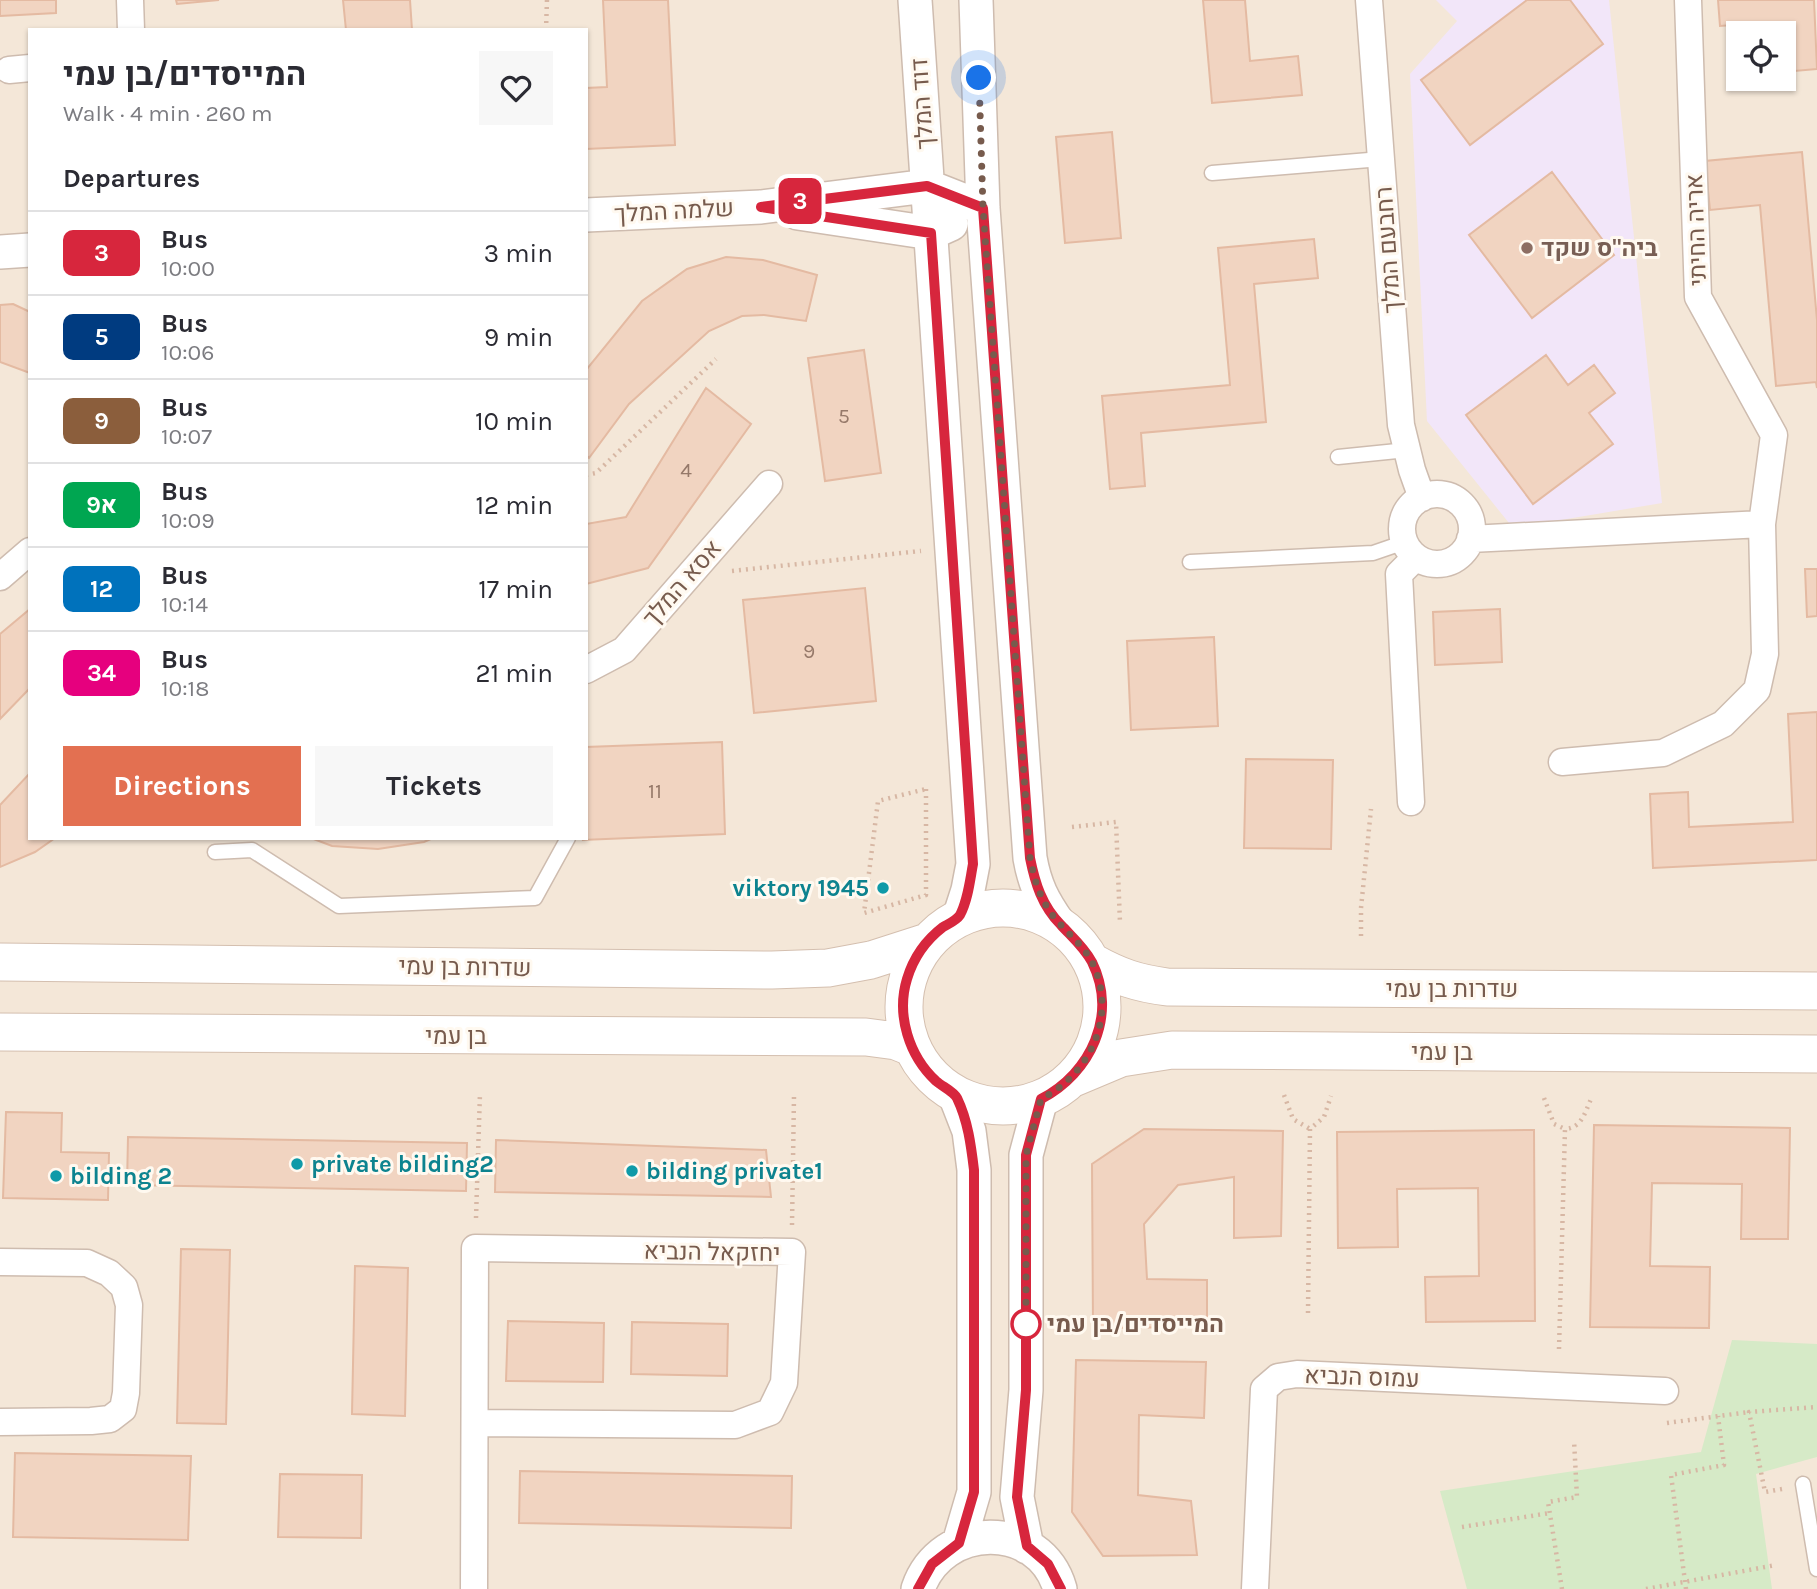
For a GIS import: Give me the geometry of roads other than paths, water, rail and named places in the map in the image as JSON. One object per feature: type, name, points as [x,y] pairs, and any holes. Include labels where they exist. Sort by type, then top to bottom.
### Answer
[{"type":"main road","points":[[1010,907],[1036,912],[1059,924],[1078,942],[1092,962],[1100,987],[1102,1012],[1098,1036],[1087,1059],[1071,1079],[1057,1090],[1041,1099],[1020,1105],[998,1107],[955,1095],[937,1082],[922,1066],[904,1025],[903,1003],[911,971],[927,942],[942,928],[959,918],[984,909],[1010,907]]},
{"type":"main road","name":"שדרות בן עמי","points":[[0,962],[772,970],[828,968],[871,960],[927,942]]},
{"type":"main road","name":"שדרות בן עמי","points":[[1092,962],[1123,979],[1167,987],[1817,990]]},
{"type":"main road","name":"בן עמי","points":[[0,1032],[866,1037],[911,1046]]},
{"type":"main road","name":"בן עמי","points":[[1071,1079],[1121,1058],[1172,1050],[1817,1054]]},
{"type":"street","points":[[130,0],[131,28]]},
{"type":"street","name":"דוד המלך","points":[[915,0],[973,864],[959,918]]},
{"type":"street","points":[[976,0],[983,208],[1030,858],[1043,902],[1059,924]]},
{"type":"street","name":"רחבעם המלך","points":[[1369,0],[1401,425],[1422,498]]},
{"type":"street","name":"אריה החיתי","points":[[1562,762],[1663,754],[1723,724],[1757,690],[1765,654],[1762,524],[1774,435],[1698,297],[1688,0]]},
{"type":"street","name":"שלמה המלך","points":[[588,215],[761,207],[927,186],[983,208]]},
{"type":"street","name":"שלמה המלך","points":[[761,207],[931,233]]},
{"type":"street","points":[[931,233],[983,208]]},
{"type":"street","points":[[0,252],[28,250]]},
{"type":"street","name":"אסא המלך","points":[[588,669],[624,650],[769,484]]},
{"type":"street","points":[[1435,494],[1444,495],[1461,504],[1471,520],[1470,539],[1458,557],[1448,562],[1426,562],[1410,550],[1402,523],[1410,506],[1422,498],[1435,494]]},
{"type":"street","points":[[1470,539],[1762,524]]},
{"type":"street","points":[[1410,550],[1399,575],[1411,802]]},
{"type":"street","points":[[0,577],[28,553]]},
{"type":"street","points":[[955,1095],[969,1131],[974,1170],[974,1492],[959,1543]]},
{"type":"street","points":[[1027,1546],[1017,1497],[1026,1390],[1026,1155],[1041,1099]]},
{"type":"street","name":"יחזקאל הנביא","points":[[475,1248],[792,1252],[784,1384],[770,1412],[735,1425],[475,1423],[475,1248]]},
{"type":"street","points":[[0,1262],[87,1263],[109,1273],[124,1287],[130,1305],[123,1409],[110,1419],[91,1422],[0,1422]]},
{"type":"street","name":"עמוס הנביא","points":[[1255,1589],[1264,1389],[1278,1377],[1297,1374],[1665,1391]]},
{"type":"street","points":[[474,1589],[475,1423]]},
{"type":"street","points":[[918,1589],[932,1564],[959,1543],[1000,1537],[1027,1546],[1048,1564],[1060,1589]]},
{"type":"lane","points":[[1212,173],[1381,159]]},
{"type":"lane","points":[[1338,457],[1407,450]]},
{"type":"lane","points":[[1190,562],[1410,550]]},
{"type":"lane","points":[[215,852],[252,850],[339,906],[535,898],[567,840]]},
{"type":"lane","points":[[1803,1484],[1817,1569]]},
{"type":"place","name":"ביה\"ס שקד","points":[[1527,248]]},
{"type":"place","name":"viktory 1945","points":[[883,888]]},
{"type":"place","name":"private bilding2","points":[[297,1164]]},
{"type":"place","name":"bilding private1","points":[[632,1171]]},
{"type":"place","name":"bilding 2","points":[[56,1176]]},
{"type":"place","name":"המייסדים/בן עמי","points":[[1026,1324]]}]
